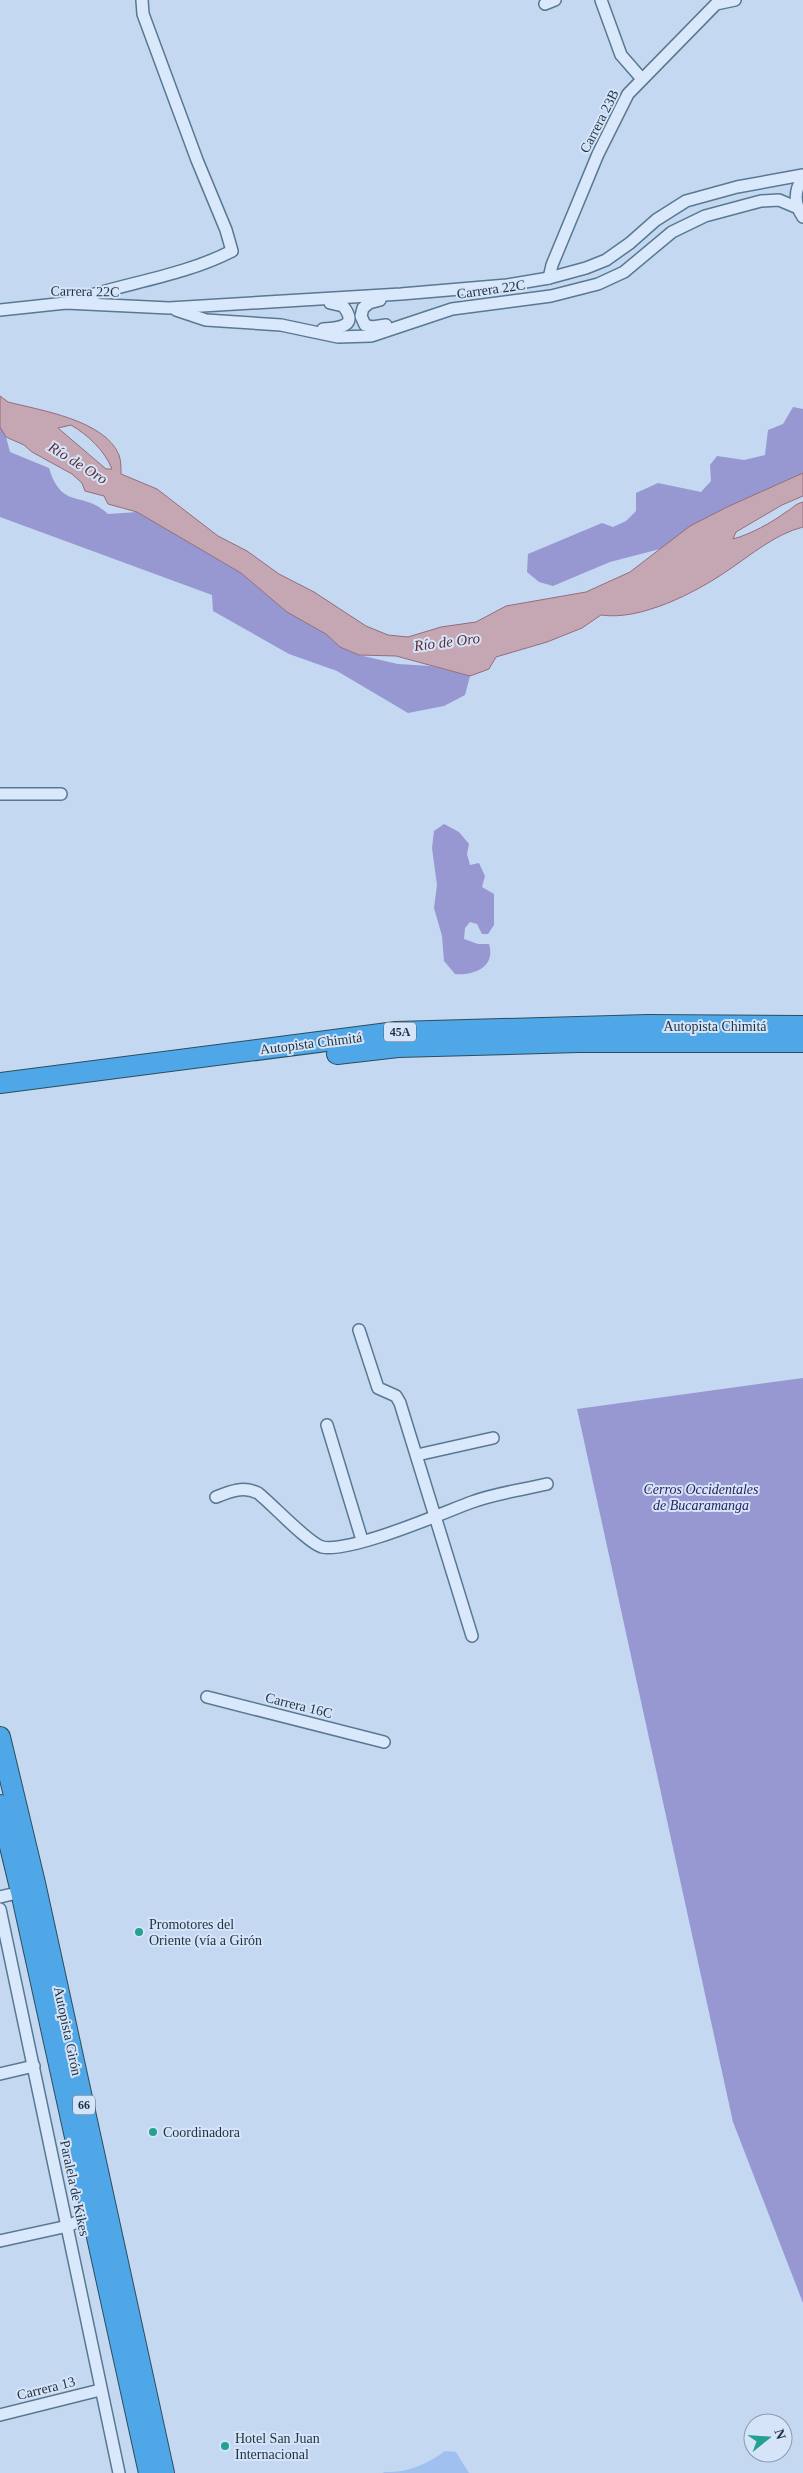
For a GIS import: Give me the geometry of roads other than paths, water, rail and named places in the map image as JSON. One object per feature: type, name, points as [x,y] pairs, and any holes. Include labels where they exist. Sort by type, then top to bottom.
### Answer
[{"type":"highway","name":"Autopista Chimitá","points":[[0,1083],[396,1032],[648,1026],[803,1026]]},
{"type":"highway","name":"Autopista Chimitá","points":[[0,1096],[398,1047],[579,1042],[803,1042]]},
{"type":"highway","name":"Autopista Girón","points":[[0,1737],[35,1883],[164,2473]]},
{"type":"highway","name":"Autopista Girón","points":[[0,1805],[21,1892],[149,2473]]},
{"type":"street","points":[[66,303],[122,285],[206,264],[232,251],[226,230],[197,160],[143,14],[142,0]]},
{"type":"street","points":[[601,0],[621,55],[642,79]]},
{"type":"street","name":"Carrera 23B","points":[[549,278],[552,265],[598,154],[628,94],[716,4],[735,0]]},
{"type":"street","points":[[800,213],[796,194],[803,176]]},
{"type":"street","name":"Carrera 22C","points":[[0,310],[66,303],[169,308],[311,300],[507,285],[549,278],[586,268],[606,260],[656,220],[686,201],[737,187],[803,176]]},
{"type":"street","name":"Carrera 22C","points":[[169,308],[206,320],[281,326],[338,337],[371,336],[452,309],[551,296],[598,284],[624,272],[672,232],[705,216],[761,201],[779,200],[800,213]]},
{"type":"street","points":[[402,294],[369,303],[363,308],[362,316],[365,325],[372,327],[409,322]]},
{"type":"street","points":[[306,330],[342,328],[347,324],[349,318],[343,306],[311,300]]},
{"type":"street","points":[[0,794],[61,794]]},
{"type":"street","points":[[359,1330],[378,1388],[396,1396],[400,1403],[472,1636]]},
{"type":"street","points":[[327,1425],[362,1540]]},
{"type":"street","points":[[417,1456],[493,1438]]},
{"type":"street","points":[[216,1496],[239,1489],[249,1489],[258,1493],[311,1541],[322,1547],[340,1547],[436,1518],[474,1501],[547,1484]]},
{"type":"street","name":"Carrera 16C","points":[[207,1697],[384,1742]]},
{"type":"street","points":[[0,1897],[21,1892]]},
{"type":"street","name":"Paralela de Kikes","points":[[0,1909],[68,2226],[100,2390],[120,2473]]},
{"type":"street","points":[[0,2074],[34,2066]]},
{"type":"street","points":[[0,2241],[68,2226],[92,2215]]},
{"type":"street","name":"Carrera 13","points":[[0,2415],[100,2390]]},
{"type":"water","name":"Río de Oro","points":[[0,396],[8,402],[70,418],[86,425],[100,433],[111,443],[120,457],[121,474],[157,489],[218,536],[247,551],[279,574],[314,592],[366,626],[388,635],[408,637],[441,627],[476,622],[506,606],[586,592],[630,572],[690,526],[803,473],[803,496],[782,505],[736,532],[733,539],[761,528],[803,502],[803,527],[773,540],[714,579],[667,604],[633,614],[601,615],[582,628],[547,642],[496,657],[489,669],[470,676],[396,656],[359,655],[340,647],[326,634],[287,612],[241,573],[137,512],[108,504],[104,496],[85,491],[82,483],[72,474],[32,452],[24,445],[6,437],[0,427]],"holes":[[[71,425],[100,450],[112,469],[106,469],[58,428]]]},
{"type":"place","name":"Promotores del Oriente (vía a Girón","points":[[139,1932]]},
{"type":"place","name":"Coordinadora","points":[[153,2132]]},
{"type":"place","name":"Hotel San Juan Internacional","points":[[225,2446]]},
{"type":"park label","name":"Cerros Occidentales de Bucaramanga","points":[[701,1498]]}]
